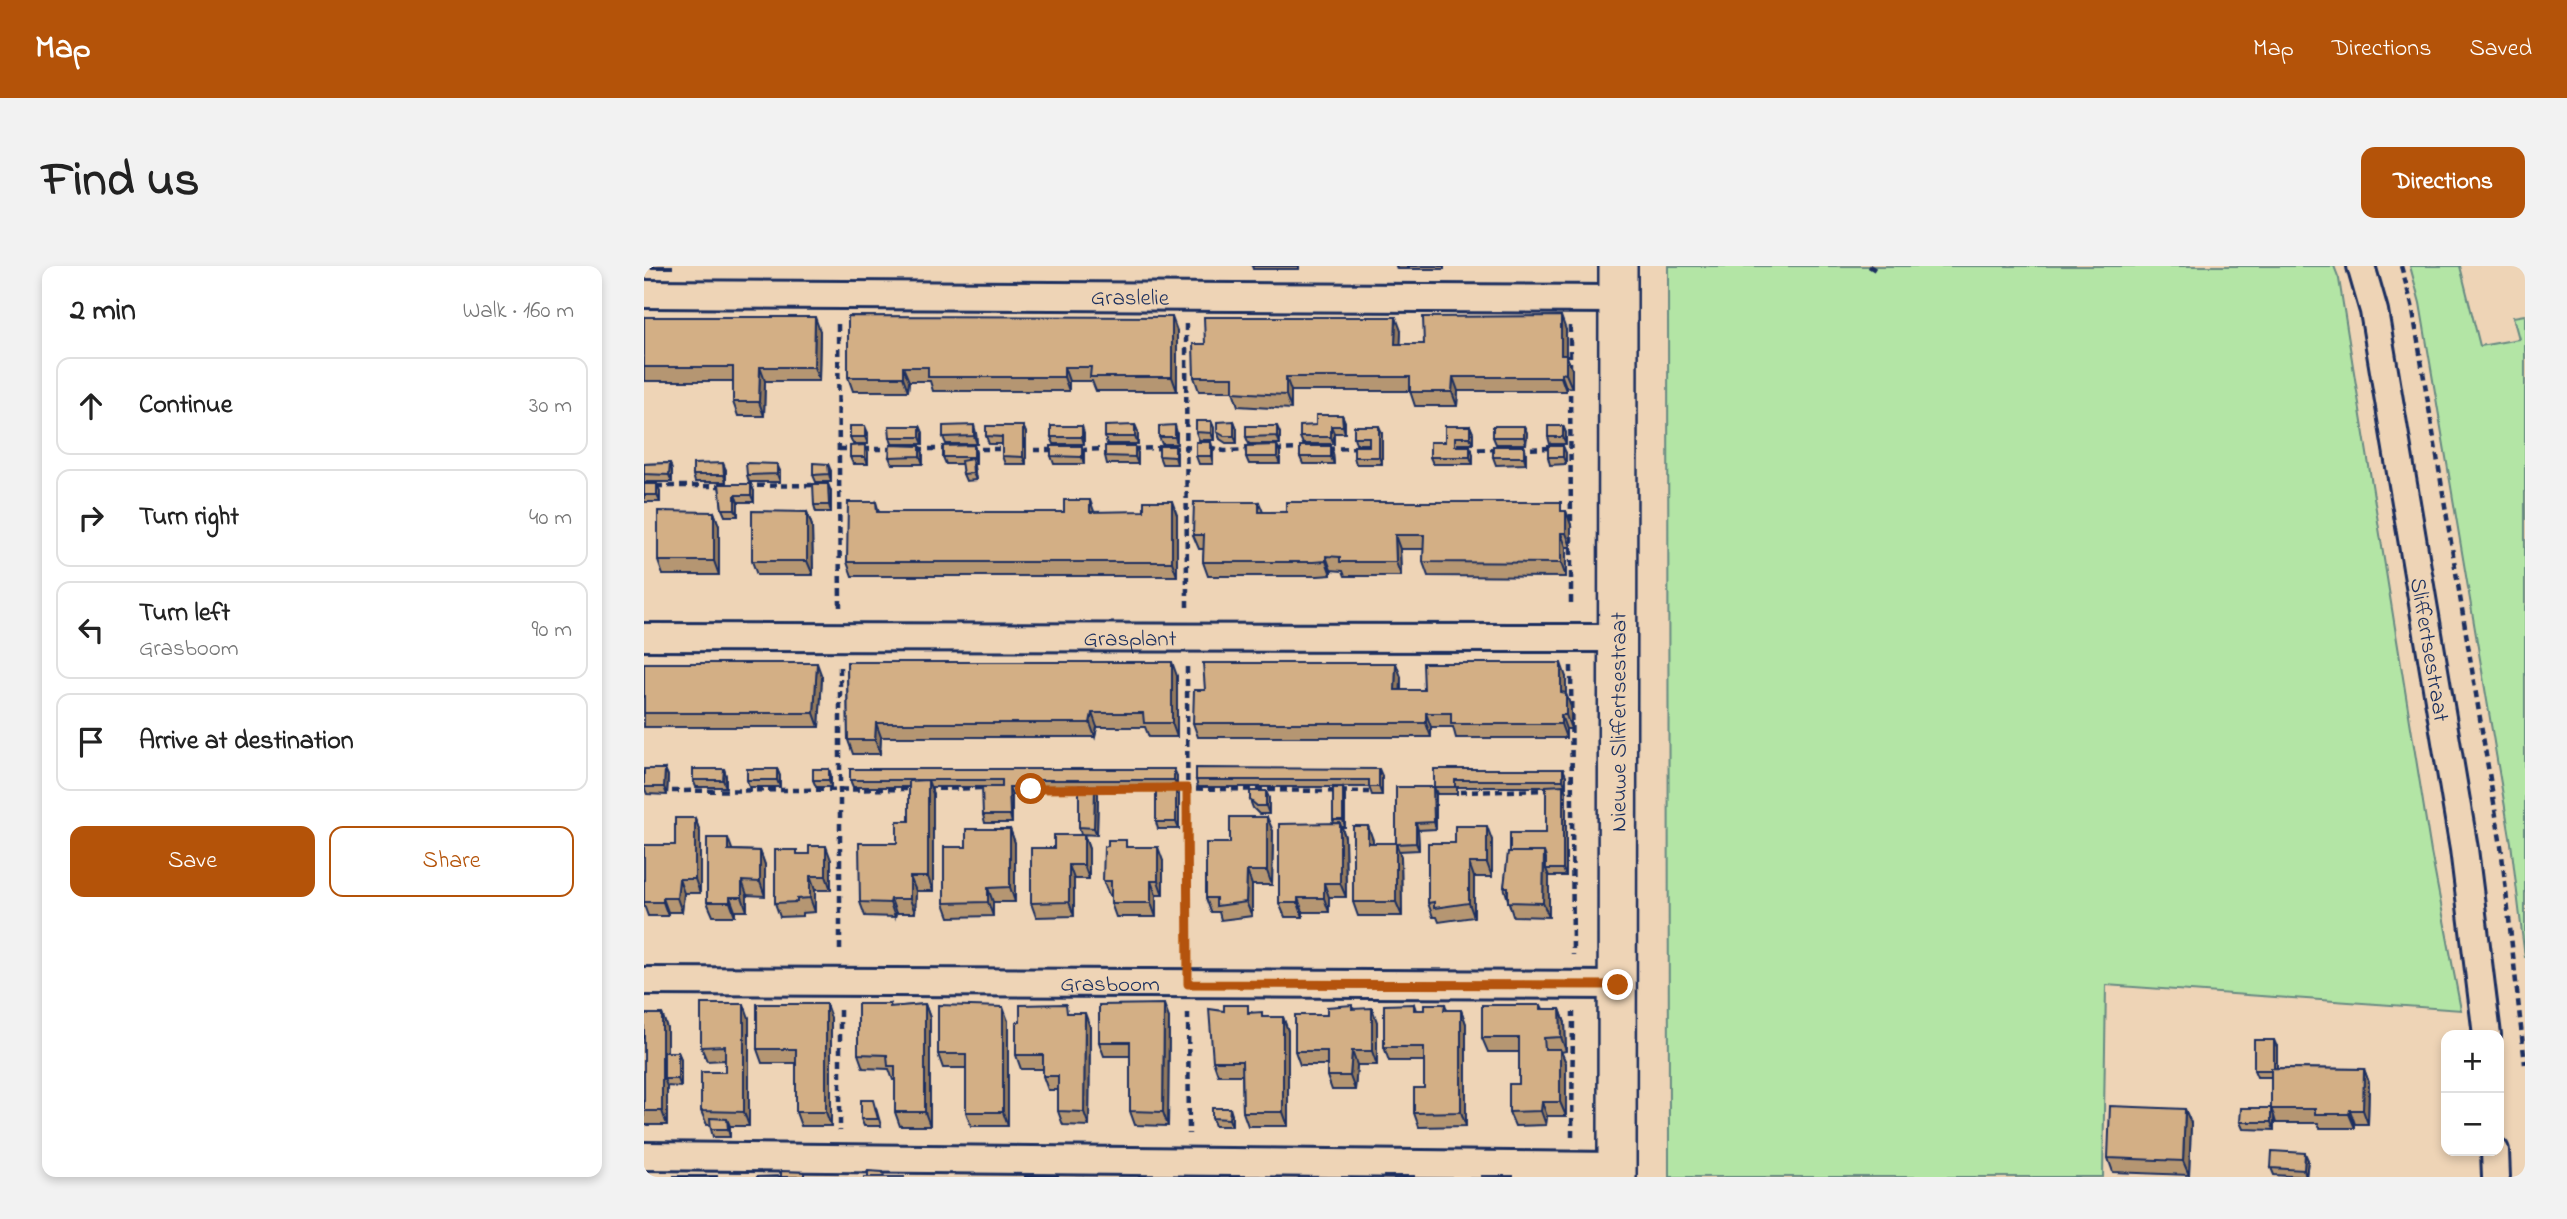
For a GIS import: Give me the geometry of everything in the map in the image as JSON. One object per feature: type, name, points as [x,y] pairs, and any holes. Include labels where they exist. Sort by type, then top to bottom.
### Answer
[{"type":"street","name":"Sliffertsestraat","points":[[2361,266],[2374,311],[2464,849],[2486,1030]]},
{"type":"street","name":"Graslelie","points":[[644,294],[1570,299],[1618,282]]},
{"type":"street","name":"Nieuwe Sliffertsestraat","points":[[1617,1171],[1618,282]]},
{"type":"street","name":"Grasplant","points":[[644,637],[1617,638]]},
{"type":"street","name":"Grasboom","points":[[644,981],[1618,985]]},
{"type":"street","points":[[644,1156],[1572,1165],[1617,1171]]},
{"type":"street","points":[[2495,1156],[2496,1177]]},
{"type":"path","points":[[1869,266],[1877,271]]},
{"type":"path","points":[[2401,266],[2412,305],[2501,846],[2525,1064]]},
{"type":"path","points":[[838,295],[841,1157]]},
{"type":"path","points":[[1186,297],[1189,1161]]},
{"type":"path","points":[[1570,299],[1572,1165]]},
{"type":"path","points":[[1131,449],[1217,447],[1224,451],[1369,448]]},
{"type":"path","points":[[1516,449],[1571,447]]},
{"type":"path","points":[[839,449],[999,449]]},
{"type":"path","points":[[1075,450],[1117,449]]},
{"type":"path","points":[[1460,450],[1502,449]]},
{"type":"path","points":[[1034,450],[1061,450]]},
{"type":"path","points":[[741,486],[839,485]]},
{"type":"path","points":[[644,486],[728,486]]},
{"type":"path","points":[[672,791],[988,788]]},
{"type":"path","points":[[1031,789],[1187,788],[1370,792]]},
{"type":"path","points":[[1460,792],[1572,789]]},
{"type":"green space","points":[[1668,266],[2334,266],[2339,279],[2431,852],[2461,1010],[2106,985],[2103,1177],[1669,1177]]},
{"type":"green space","points":[[2410,266],[2460,266],[2480,346],[2519,339],[2513,317],[2525,315],[2525,958],[2511,843],[2420,303]]},
{"type":"building","points":[[848,316],[1172,317],[1172,377],[1090,377],[1091,367],[1064,367],[1064,377],[928,377],[928,367],[903,367],[903,377],[848,377]]},
{"type":"building","points":[[1561,316],[1561,355],[1566,355],[1566,374],[1561,373],[1561,377],[1453,377],[1452,392],[1410,392],[1410,377],[1286,377],[1286,395],[1233,392],[1233,377],[1194,377],[1193,344],[1205,344],[1204,317],[1396,317],[1395,344],[1424,344],[1423,317]]},
{"type":"building","points":[[644,317],[815,317],[814,367],[760,367],[759,402],[733,402],[733,367],[644,367]]},
{"type":"building","points":[[1316,415],[1342,415],[1343,426],[1331,426],[1331,437],[1300,437],[1300,426],[1316,425]]},
{"type":"building","points":[[1196,421],[1211,421],[1211,433],[1196,432]]},
{"type":"building","points":[[1234,421],[1234,436],[1224,436],[1217,432],[1217,422]]},
{"type":"building","points":[[974,425],[974,436],[943,437],[943,426]]},
{"type":"building","points":[[1135,425],[1135,437],[1105,437],[1105,426]]},
{"type":"building","points":[[1175,425],[1175,437],[1159,437],[1159,426]]},
{"type":"building","points":[[850,426],[865,426],[865,437],[850,437]]},
{"type":"building","points":[[889,426],[920,426],[920,437],[890,437]]},
{"type":"building","points":[[986,426],[1023,426],[1023,457],[1002,456],[1002,437],[986,436]]},
{"type":"building","points":[[1051,426],[1082,426],[1082,437],[1051,437]]},
{"type":"building","points":[[1246,426],[1277,426],[1277,436],[1246,437]]},
{"type":"building","points":[[1354,426],[1379,426],[1379,457],[1354,457],[1354,446],[1369,446],[1369,437],[1354,437]]},
{"type":"building","points":[[1445,426],[1470,426],[1470,437],[1455,437],[1455,446],[1470,446],[1470,457],[1430,457],[1430,442],[1445,442]]},
{"type":"building","points":[[1493,426],[1524,426],[1524,437],[1493,437]]},
{"type":"building","points":[[1548,426],[1563,426],[1563,437],[1548,437]]},
{"type":"building","points":[[1196,442],[1211,442],[1211,456],[1196,456]]},
{"type":"building","points":[[865,445],[865,457],[850,457],[850,446]]},
{"type":"building","points":[[890,445],[920,446],[920,456],[889,457]]},
{"type":"building","points":[[974,445],[974,457],[943,457],[943,446]]},
{"type":"building","points":[[1277,445],[1277,457],[1246,457],[1246,446]]},
{"type":"building","points":[[1051,446],[1082,446],[1082,457],[1051,456]]},
{"type":"building","points":[[1105,446],[1135,446],[1135,457],[1105,456]]},
{"type":"building","points":[[1159,446],[1175,446],[1175,457],[1159,456]]},
{"type":"building","points":[[1300,446],[1331,446],[1331,457],[1300,457]]},
{"type":"building","points":[[1493,446],[1524,446],[1524,457],[1493,457]]},
{"type":"building","points":[[1548,446],[1563,446],[1563,457],[1548,457]]},
{"type":"building","points":[[972,459],[973,473],[963,474],[961,461]]},
{"type":"building","points":[[670,463],[669,475],[644,474],[644,464]]},
{"type":"building","points":[[723,463],[724,475],[693,475],[693,464]]},
{"type":"building","points":[[746,463],[777,464],[777,474],[747,475]]},
{"type":"building","points":[[813,463],[828,464],[829,474],[813,475]]},
{"type":"building","points":[[644,484],[657,484],[657,495],[644,495]]},
{"type":"building","points":[[719,484],[751,484],[751,495],[735,495],[735,509],[722,509]]},
{"type":"building","points":[[813,484],[828,484],[829,505],[814,505]]},
{"type":"building","points":[[1064,500],[1090,500],[1090,512],[1144,511],[1144,501],[1172,501],[1172,562],[847,562],[848,502],[876,502],[877,512],[1064,512]]},
{"type":"building","points":[[1194,502],[1259,502],[1259,512],[1286,512],[1286,502],[1561,502],[1561,511],[1566,511],[1566,533],[1561,533],[1561,563],[1423,562],[1424,535],[1395,535],[1396,562],[1340,562],[1340,557],[1326,556],[1326,561],[1313,562],[1203,562],[1204,535],[1193,535]]},
{"type":"building","points":[[658,511],[714,512],[714,561],[658,561]]},
{"type":"building","points":[[752,511],[807,512],[807,561],[752,561]]},
{"type":"building","points":[[847,662],[1172,662],[1172,723],[1144,723],[1143,713],[1092,713],[1090,723],[876,723],[875,740],[848,740]]},
{"type":"building","points":[[644,663],[817,663],[814,713],[644,713]]},
{"type":"building","points":[[1203,663],[1396,663],[1395,690],[1424,690],[1423,663],[1561,663],[1561,692],[1566,693],[1566,715],[1561,715],[1561,724],[1451,724],[1451,713],[1426,713],[1426,723],[1193,723],[1194,690],[1205,690]]},
{"type":"building","points":[[1196,768],[1379,769],[1379,787],[1369,787],[1369,780],[1196,780]]},
{"type":"building","points":[[644,769],[665,769],[664,787],[644,787]]},
{"type":"building","points":[[693,769],[724,769],[723,780],[693,780]]},
{"type":"building","points":[[747,769],[777,769],[777,780],[747,780]]},
{"type":"building","points":[[813,769],[829,769],[829,780],[813,780]]},
{"type":"building","points":[[850,769],[1174,769],[1174,780],[1023,780],[1023,787],[1009,787],[1010,815],[983,815],[982,787],[1002,787],[1002,780],[850,780]]},
{"type":"building","points":[[1434,769],[1563,769],[1563,780],[1455,780],[1455,787],[1434,787]]},
{"type":"building","points":[[928,780],[928,877],[910,877],[910,899],[891,899],[890,903],[860,902],[859,843],[897,843],[897,821],[909,821],[909,781]]},
{"type":"building","points":[[1563,785],[1563,869],[1546,869],[1544,852],[1510,852],[1510,833],[1546,833],[1546,786]]},
{"type":"building","points":[[1079,786],[1095,787],[1094,828],[1079,827]]},
{"type":"building","points":[[1156,787],[1176,787],[1176,822],[1156,822]]},
{"type":"building","points":[[1396,787],[1433,787],[1434,822],[1416,823],[1416,843],[1396,844]]},
{"type":"building","points":[[1333,788],[1343,788],[1343,820],[1333,820]]},
{"type":"building","points":[[1250,791],[1266,791],[1266,806],[1257,806],[1250,800]]},
{"type":"building","points":[[1230,817],[1267,817],[1267,871],[1247,871],[1246,902],[1216,906],[1216,898],[1206,898],[1206,843],[1230,843]]},
{"type":"building","points":[[675,818],[695,818],[695,879],[679,879],[677,898],[663,898],[663,902],[644,902],[644,845],[675,845]]},
{"type":"building","points":[[1340,823],[1340,883],[1324,883],[1324,898],[1298,898],[1298,903],[1279,903],[1279,824]]},
{"type":"building","points":[[1353,826],[1368,826],[1368,843],[1396,843],[1396,902],[1353,902]]},
{"type":"building","points":[[1455,826],[1487,826],[1487,863],[1469,863],[1469,903],[1434,908],[1434,902],[1428,903],[1428,843],[1455,843]]},
{"type":"building","points":[[966,829],[1010,829],[1010,887],[988,888],[988,902],[944,903],[944,847],[966,847]]},
{"type":"building","points":[[1054,835],[1084,835],[1084,865],[1069,865],[1069,902],[1031,903],[1031,848],[1054,848]]},
{"type":"building","points":[[707,838],[728,838],[728,850],[760,851],[760,882],[742,881],[742,897],[730,897],[730,902],[707,902]]},
{"type":"building","points":[[1108,840],[1126,840],[1126,847],[1158,847],[1158,881],[1151,881],[1151,903],[1111,903],[1111,881],[1103,881],[1104,847],[1108,846]]},
{"type":"building","points":[[809,846],[826,846],[826,876],[810,876],[810,898],[797,899],[797,902],[775,903],[775,850],[797,850],[797,854],[809,854]]},
{"type":"building","points":[[1508,852],[1544,852],[1543,903],[1508,902],[1508,887],[1504,887]]},
{"type":"building","points":[[701,1004],[744,1004],[744,1112],[701,1111],[701,1072],[725,1072],[725,1046],[701,1047]]},
{"type":"building","points":[[757,1004],[826,1004],[826,1112],[796,1112],[796,1049],[757,1049]]},
{"type":"building","points":[[858,1004],[890,1004],[890,1007],[925,1004],[925,1112],[895,1112],[895,1066],[888,1066],[887,1055],[858,1054]]},
{"type":"building","points":[[1066,1004],[1067,1013],[1085,1013],[1084,1112],[1058,1111],[1058,1076],[1043,1076],[1043,1055],[1016,1055],[1016,1022],[1020,1022],[1020,1005]]},
{"type":"building","points":[[1164,1004],[1163,1112],[1130,1111],[1130,1042],[1099,1042],[1099,1005]]},
{"type":"building","points":[[1414,1004],[1414,1010],[1424,1010],[1424,1004],[1445,1004],[1444,1010],[1461,1010],[1461,1112],[1414,1113],[1414,1088],[1424,1088],[1424,1047],[1384,1047],[1384,1005]]},
{"type":"building","points":[[938,1005],[1003,1007],[1003,1112],[966,1112],[966,1054],[938,1054]]},
{"type":"building","points":[[1224,1005],[1248,1005],[1248,1013],[1262,1012],[1262,1017],[1283,1017],[1283,1112],[1243,1112],[1242,1061],[1213,1061],[1209,1009],[1224,1011]]},
{"type":"building","points":[[1352,1005],[1352,1009],[1372,1008],[1372,1051],[1352,1051],[1350,1076],[1327,1076],[1327,1051],[1295,1051],[1295,1015],[1327,1015],[1327,1007]]},
{"type":"building","points":[[1482,1005],[1541,1005],[1541,1009],[1560,1009],[1561,1037],[1544,1038],[1545,1049],[1560,1049],[1560,1102],[1542,1102],[1541,1111],[1509,1112],[1509,1084],[1519,1084],[1519,1038],[1482,1038]]},
{"type":"building","points":[[644,1014],[662,1014],[662,1111],[644,1111]]},
{"type":"building","points":[[2254,1040],[2274,1040],[2274,1068],[2271,1070],[2254,1070]]},
{"type":"building","points":[[664,1052],[678,1052],[678,1079],[664,1079]]},
{"type":"building","points":[[2271,1068],[2364,1069],[2363,1110],[2350,1110],[2349,1114],[2315,1114],[2315,1109],[2271,1109]]},
{"type":"building","points":[[861,1100],[873,1100],[878,1119],[861,1119]]},
{"type":"building","points":[[2110,1106],[2185,1109],[2183,1161],[2108,1158]]},
{"type":"building","points":[[1212,1108],[1230,1108],[1229,1119],[1212,1118]]},
{"type":"building","points":[[2241,1108],[2271,1108],[2271,1122],[2240,1122]]},
{"type":"building","points":[[710,1118],[727,1119],[728,1129],[711,1129]]},
{"type":"building","points":[[2272,1151],[2305,1153],[2304,1170],[2271,1168]]},
{"type":"building","points":[[781,1171],[804,1172],[804,1177],[756,1177],[781,1176]]},
{"type":"building","points":[[868,1171],[883,1172],[884,1177],[868,1177]]},
{"type":"building","points":[[717,1176],[717,1177],[674,1177]]},
{"type":"building","points":[[1058,1176],[1058,1177],[1025,1177]]},
{"type":"building","points":[[1259,1176],[1259,1177],[1219,1177]]},
{"type":"route","points":[[1031,789],[1187,788],[1188,984],[1618,985]]}]
